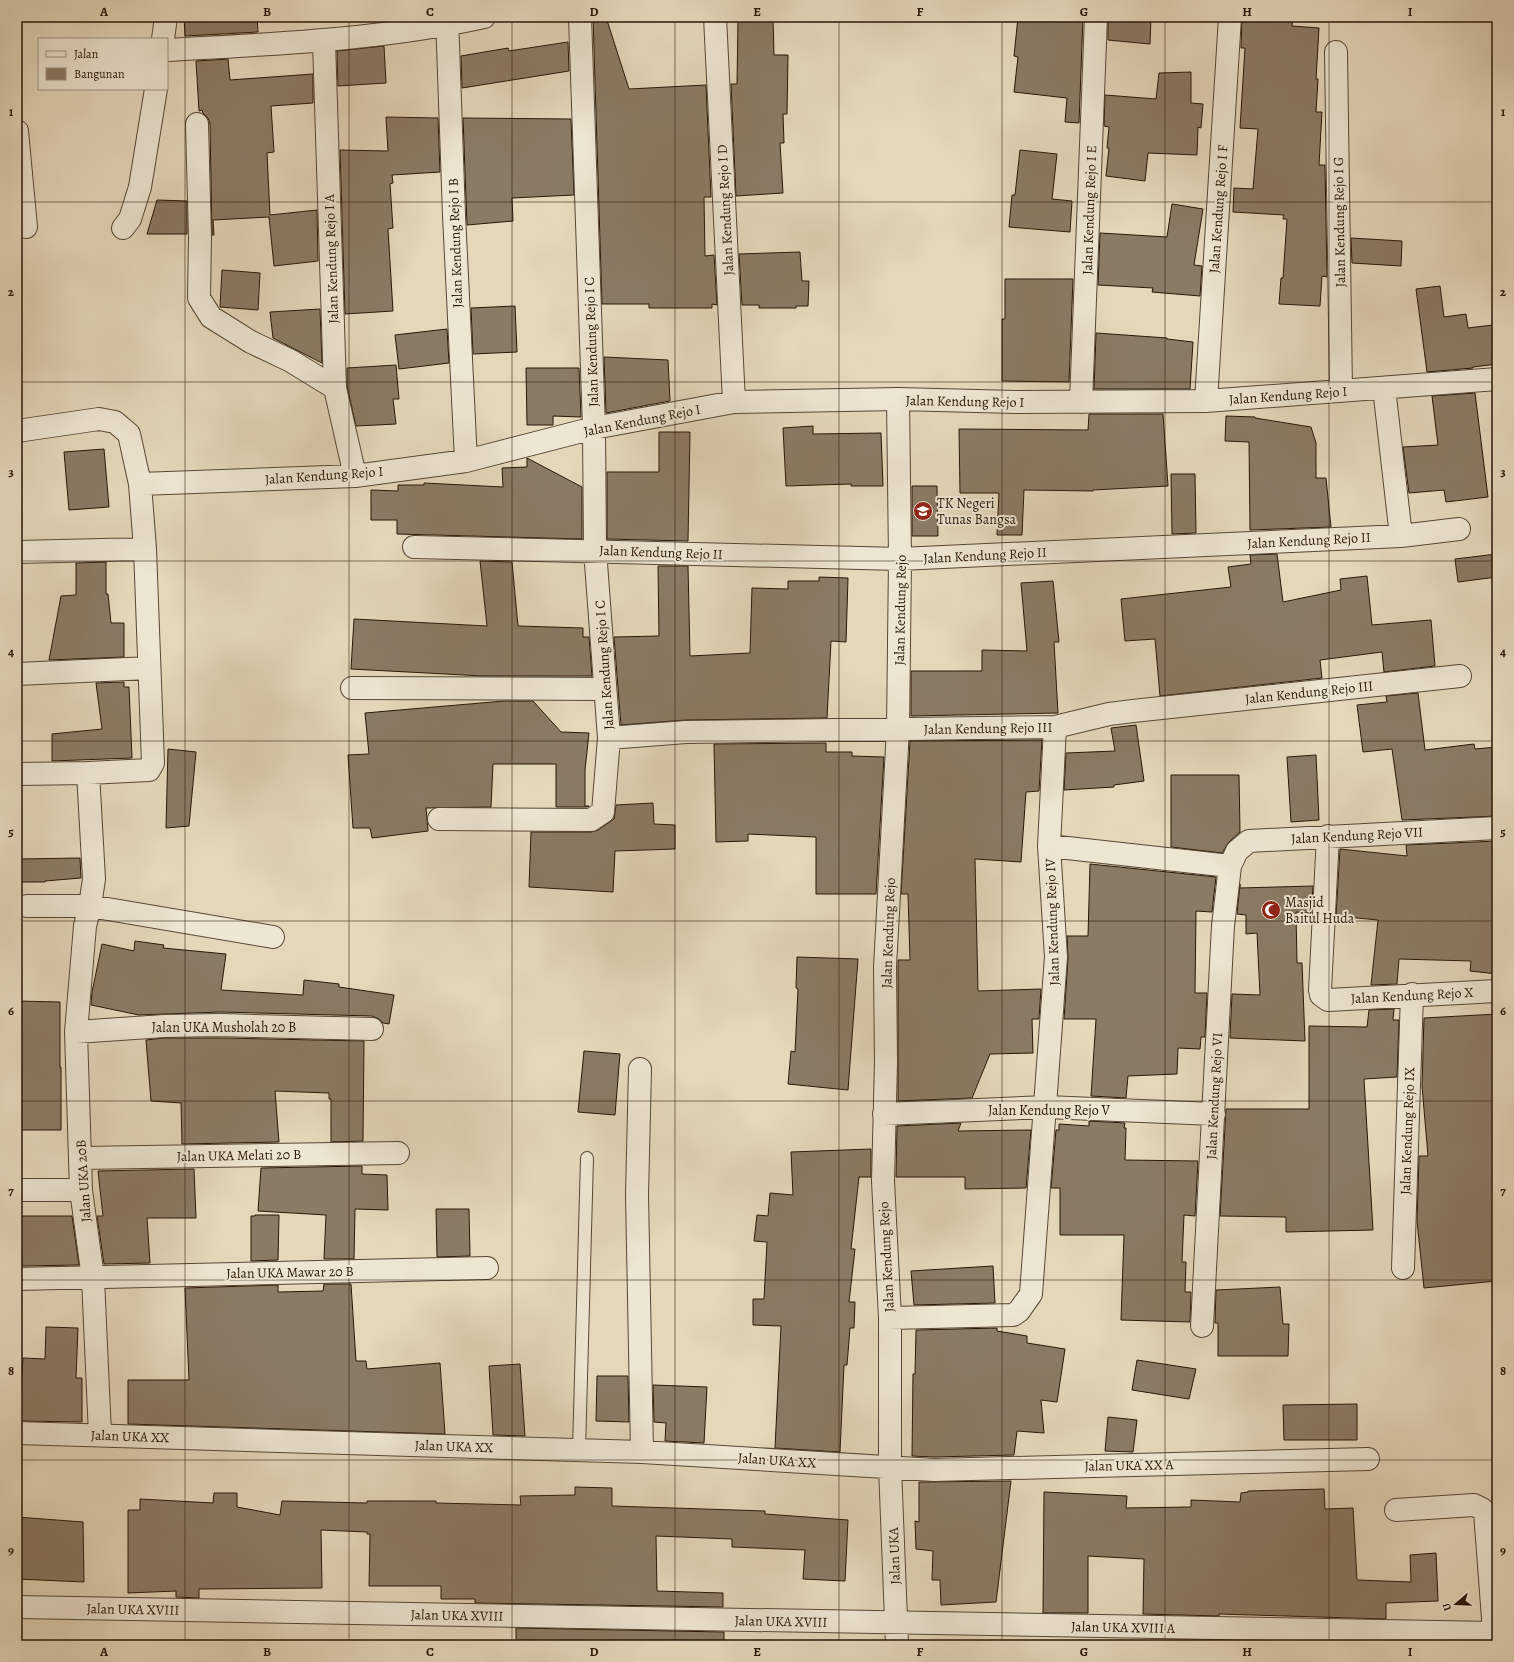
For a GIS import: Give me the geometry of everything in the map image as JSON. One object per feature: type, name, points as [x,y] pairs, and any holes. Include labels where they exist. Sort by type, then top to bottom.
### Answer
[{"type":"street","points":[[163,38],[166,17]]},
{"type":"street","points":[[168,50],[324,41],[447,21],[484,17]]},
{"type":"street","name":"Jalan Kendung Rejo I C","points":[[439,819],[590,820],[596,818],[603,812],[604,807],[609,738],[595,550],[594,428],[580,17]]},
{"type":"street","name":"Jalan Kendung Rejo I D","points":[[715,17],[734,402]]},
{"type":"street","name":"Jalan Kendung Rejo I E","points":[[1082,402],[1096,17]]},
{"type":"street","name":"Jalan Kendung Rejo I F","points":[[1206,401],[1230,17]]},
{"type":"street","name":"Jalan Kendung Rejo I B","points":[[447,21],[454,215],[466,461]]},
{"type":"street","name":"Jalan Kendung Rejo I A","points":[[324,41],[335,388],[355,476]]},
{"type":"street","name":"Jalan Kendung Rejo I G","points":[[1336,52],[1341,391]]},
{"type":"street","points":[[123,228],[130,218],[140,187],[156,90]]},
{"type":"street","points":[[197,124],[200,238],[199,298],[211,317],[251,342],[290,361],[335,388]]},
{"type":"street","points":[[17,131],[26,227]]},
{"type":"street","name":"Jalan Kendung Rejo I","points":[[140,484],[355,476],[466,461],[594,428],[734,402],[898,399],[1082,402],[1206,401],[1497,379]]},
{"type":"street","points":[[1384,388],[1401,536]]},
{"type":"street","name":"Jalan Kendung Rejo","points":[[890,1467],[890,1318],[883,1189],[886,1062],[885,967],[898,729],[900,559],[898,399]]},
{"type":"street","points":[[17,431],[99,419],[115,422],[129,434],[140,484],[145,549],[153,763],[149,770],[17,774]]},
{"type":"street","name":"Jalan Kendung Rejo II","points":[[414,547],[595,550],[900,559],[1401,536],[1460,529]]},
{"type":"street","points":[[17,552],[145,549]]},
{"type":"street","points":[[17,674],[150,668]]},
{"type":"street","name":"Jalan Kendung Rejo III","points":[[609,738],[686,732],[1055,727],[1108,714],[1460,676]]},
{"type":"street","points":[[352,688],[605,689]]},
{"type":"street","points":[[1050,846],[1055,727]]},
{"type":"street","name":"Jalan UKA 20B","points":[[88,773],[94,879],[88,916],[76,1032],[81,1190],[93,1278],[100,1435]]},
{"type":"street","name":"Jalan Kendung Rejo VII","points":[[1230,866],[1236,851],[1249,840],[1497,828]]},
{"type":"street","name":"Jalan Kendung Rejo X","points":[[1328,836],[1320,990],[1321,995],[1328,1000],[1412,994],[1497,991]]},
{"type":"street","name":"Jalan Kendung Rejo IV","points":[[890,1318],[1013,1314],[1027,1300],[1046,1107],[1056,957],[1050,846],[1230,866]]},
{"type":"street","name":"Jalan Kendung Rejo VI","points":[[1202,1326],[1223,926],[1230,866]]},
{"type":"street","points":[[27,906],[88,916],[274,937]]},
{"type":"street","name":"Jalan Kendung Rejo IX","points":[[1403,1268],[1412,994]]},
{"type":"street","name":"Jalan UKA Musholah 20 B","points":[[76,1032],[164,1026],[220,1025],[372,1029]]},
{"type":"street","points":[[640,1069],[637,1194],[642,1452]]},
{"type":"street","name":"Jalan Kendung Rejo V","points":[[884,1114],[1046,1107],[1214,1114]]},
{"type":"street","name":"Jalan UKA Melati 20 B","points":[[81,1158],[398,1153]]},
{"type":"street","points":[[17,1190],[81,1190]]},
{"type":"street","name":"Jalan UKA Mawar 20 B","points":[[17,1279],[486,1268]]},
{"type":"street","name":"Jalan UKA XX","points":[[17,1433],[642,1452],[890,1467]]},
{"type":"street","name":"Jalan UKA XX A","points":[[890,1467],[934,1470],[1368,1459]]},
{"type":"street","name":"Jalan UKA","points":[[890,1467],[897,1645]]},
{"type":"street","points":[[1396,1510],[1474,1505],[1485,1512],[1494,1598],[1494,1639]]},
{"type":"street","name":"Jalan UKA XVIII","points":[[17,1607],[896,1624]]},
{"type":"street","name":"Jalan UKA XVIII A","points":[[896,1624],[1494,1639]]},
{"type":"lane","points":[[579,1450],[587,1158]]},
{"type":"building","points":[[184,17],[257,17],[258,32],[185,36]]},
{"type":"building","points":[[593,17],[606,17],[629,89],[706,85],[711,197],[704,197],[705,256],[714,255],[717,305],[712,304],[712,308],[649,308],[649,304],[602,304]]},
{"type":"building","points":[[738,17],[773,17],[774,55],[788,55],[787,114],[783,114],[784,143],[780,143],[783,193],[736,196],[731,84],[737,84]]},
{"type":"building","points":[[1018,17],[1083,17],[1079,123],[1065,122],[1067,98],[1014,92],[1018,57],[1014,56]]},
{"type":"building","points":[[1108,17],[1151,17],[1150,44],[1108,40]]},
{"type":"building","points":[[1242,17],[1293,17],[1292,26],[1319,28],[1316,112],[1322,112],[1319,165],[1325,165],[1327,277],[1322,276],[1320,306],[1279,304],[1281,278],[1283,278],[1287,219],[1283,219],[1284,215],[1233,212],[1234,188],[1253,189],[1258,129],[1240,128],[1245,48],[1241,48]]},
{"type":"building","points":[[568,42],[569,71],[462,88],[461,56],[508,48],[509,51]]},
{"type":"building","points":[[384,46],[386,83],[338,86],[337,51]]},
{"type":"building","points":[[228,59],[230,80],[313,74],[313,103],[271,106],[274,152],[267,153],[270,215],[317,210],[318,261],[274,266],[269,217],[213,220],[214,235],[212,235],[210,124],[208,118],[202,110],[199,111],[196,61]]},
{"type":"building","points":[[1191,72],[1191,103],[1203,104],[1201,128],[1198,127],[1197,155],[1148,153],[1145,181],[1106,176],[1109,148],[1107,148],[1109,127],[1104,126],[1105,95],[1156,99],[1159,73]]},
{"type":"building","points":[[386,117],[438,118],[440,172],[392,175],[393,183],[390,184],[393,228],[388,229],[393,311],[345,314],[340,150],[388,151]]},
{"type":"building","points":[[463,118],[571,119],[574,195],[512,198],[513,221],[467,225]]},
{"type":"building","points":[[1020,150],[1057,154],[1052,199],[1072,201],[1070,232],[1009,227],[1012,195],[1015,195]]},
{"type":"building","points":[[157,200],[187,201],[187,234],[147,234]]},
{"type":"building","points":[[1172,204],[1203,209],[1194,265],[1202,266],[1200,296],[1152,292],[1153,288],[1098,285],[1100,233],[1167,237]]},
{"type":"building","points":[[1351,238],[1402,241],[1401,266],[1352,263]]},
{"type":"building","points":[[800,252],[802,281],[809,281],[808,306],[796,306],[796,308],[759,308],[759,305],[742,305],[739,254]]},
{"type":"building","points":[[222,270],[260,273],[258,310],[220,307]]},
{"type":"building","points":[[1005,279],[1073,279],[1069,382],[1002,381],[1002,319],[1005,319]]},
{"type":"building","points":[[1440,286],[1444,317],[1466,314],[1468,328],[1493,325],[1497,364],[1473,368],[1427,372],[1416,289]]},
{"type":"building","points":[[515,306],[517,352],[473,354],[471,308]]},
{"type":"building","points":[[320,309],[322,363],[273,338],[270,312]]},
{"type":"building","points":[[447,329],[449,363],[399,369],[395,335]]},
{"type":"building","points":[[1096,333],[1167,338],[1193,342],[1190,389],[1094,389]]},
{"type":"building","points":[[604,357],[668,360],[670,401],[606,413]]},
{"type":"building","points":[[396,365],[399,399],[393,399],[396,424],[356,426],[347,386],[347,368]]},
{"type":"building","points":[[526,368],[579,368],[581,417],[553,416],[553,425],[527,425]]},
{"type":"building","points":[[1475,393],[1488,497],[1446,502],[1444,490],[1409,493],[1403,447],[1438,445],[1432,396]]},
{"type":"building","points":[[1089,414],[1163,414],[1168,486],[1093,491],[1024,490],[1022,535],[997,535],[999,493],[960,493],[959,429],[1088,430]]},
{"type":"building","points":[[1226,416],[1255,417],[1311,427],[1316,443],[1316,478],[1326,478],[1331,527],[1250,530],[1249,442],[1225,441]]},
{"type":"building","points":[[813,426],[813,434],[881,433],[883,486],[851,486],[851,484],[786,486],[783,428]]},
{"type":"building","points":[[659,432],[690,432],[688,541],[607,539],[607,472],[659,472]]},
{"type":"building","points":[[104,449],[109,507],[69,510],[64,452]]},
{"type":"building","points":[[527,458],[582,487],[582,539],[397,534],[397,520],[371,520],[371,490],[398,491],[398,485],[424,485],[424,483],[503,487],[502,468],[527,467]]},
{"type":"building","points":[[1171,474],[1195,474],[1196,533],[1172,534]]},
{"type":"building","name":"TK Negeri Tunas Bangsa","points":[[912,486],[937,486],[938,536],[912,536]]},
{"type":"building","points":[[1277,554],[1283,602],[1341,590],[1340,579],[1367,576],[1372,625],[1431,620],[1435,666],[1384,672],[1382,652],[1320,660],[1322,678],[1160,696],[1155,639],[1125,641],[1121,599],[1231,587],[1228,567],[1251,564],[1250,555]]},
{"type":"building","points":[[1497,554],[1497,577],[1458,582],[1455,559]]},
{"type":"building","points":[[480,561],[512,562],[518,626],[583,628],[583,637],[589,637],[592,676],[483,676],[351,669],[354,619],[487,626]]},
{"type":"building","points":[[106,562],[106,594],[108,594],[111,623],[124,623],[124,657],[49,660],[61,596],[76,595],[76,563]]},
{"type":"building","points":[[658,566],[688,566],[690,656],[750,653],[752,588],[788,589],[788,581],[819,581],[819,577],[848,578],[846,642],[831,641],[827,718],[686,720],[621,725],[614,637],[659,636]]},
{"type":"building","points":[[1053,581],[1059,642],[1054,642],[1058,713],[911,716],[911,671],[982,671],[982,650],[1027,651],[1021,583]]},
{"type":"building","points":[[124,682],[124,687],[129,687],[132,758],[52,761],[52,734],[102,729],[96,683]]},
{"type":"building","points":[[1418,693],[1425,750],[1474,744],[1475,749],[1497,747],[1497,816],[1402,820],[1392,749],[1363,752],[1357,705],[1387,702],[1386,696]]},
{"type":"building","points":[[504,701],[533,701],[561,732],[589,733],[585,770],[585,806],[589,806],[556,807],[556,764],[493,764],[491,807],[426,808],[428,831],[372,838],[370,828],[353,828],[348,755],[369,754],[365,713]]},
{"type":"building","points":[[1136,725],[1144,781],[1114,785],[1114,787],[1064,790],[1066,753],[1115,751],[1111,728]]},
{"type":"building","points":[[1042,740],[1039,791],[1026,792],[1021,862],[975,859],[978,991],[1041,989],[1039,1019],[1032,1019],[1033,1053],[990,1054],[972,1098],[898,1101],[898,960],[910,960],[908,894],[901,894],[910,741]]},
{"type":"building","points":[[826,743],[826,752],[852,752],[852,756],[884,757],[876,894],[816,894],[816,837],[748,834],[748,841],[716,842],[714,744]]},
{"type":"building","points":[[168,749],[196,752],[189,826],[166,828]]},
{"type":"building","points":[[1316,755],[1319,820],[1291,822],[1287,757]]},
{"type":"building","points":[[1171,775],[1239,775],[1240,832],[1229,842],[1222,853],[1171,847]]},
{"type":"building","points":[[653,803],[654,824],[675,825],[675,849],[615,851],[613,892],[529,887],[531,832],[591,832],[598,830],[614,819],[616,805]]},
{"type":"building","points":[[1497,841],[1497,974],[1470,971],[1471,961],[1399,959],[1397,984],[1371,985],[1378,920],[1336,916],[1340,849],[1407,856],[1406,845]]},
{"type":"building","points":[[80,858],[81,878],[45,882],[17,882],[17,859]]},
{"type":"building","points":[[1090,864],[1216,877],[1212,912],[1196,911],[1195,993],[1207,993],[1205,1037],[1201,1037],[1200,1049],[1178,1048],[1177,1074],[1128,1076],[1126,1098],[1091,1096],[1096,1019],[1064,1019],[1068,958],[1067,936],[1088,936]]},
{"type":"building","points":[[1240,884],[1240,888],[1313,886],[1311,913],[1296,912],[1297,963],[1302,963],[1305,1041],[1230,1038],[1232,994],[1260,995],[1257,933],[1246,934],[1246,915],[1237,914]]},
{"type":"building","points":[[135,941],[164,945],[163,948],[226,954],[221,990],[303,995],[304,980],[339,984],[339,987],[394,995],[389,1024],[383,1023],[379,1019],[372,1016],[220,1012],[139,1015],[91,1005],[92,992],[102,944],[134,951]]},
{"type":"building","points":[[797,957],[858,959],[848,1090],[788,1084],[791,1051],[795,1052],[798,989],[796,988]]},
{"type":"building","points":[[17,1001],[60,1002],[61,1130],[17,1130]]},
{"type":"building","points":[[1394,1009],[1393,1020],[1399,1020],[1397,1077],[1364,1079],[1373,1230],[1286,1232],[1286,1217],[1220,1216],[1226,1109],[1309,1109],[1309,1026],[1367,1027],[1369,1010]]},
{"type":"building","points":[[1497,1014],[1497,1226],[1494,1226],[1497,1254],[1497,1281],[1424,1288],[1417,1221],[1419,1156],[1428,1156],[1422,1086],[1424,1018]]},
{"type":"building","points":[[165,1038],[364,1041],[363,1141],[331,1142],[331,1099],[329,1099],[329,1093],[275,1091],[279,1142],[182,1144],[181,1103],[151,1101],[146,1040]]},
{"type":"building","points":[[584,1051],[620,1054],[615,1115],[578,1112]]},
{"type":"building","points":[[1089,1121],[1125,1123],[1125,1160],[1198,1161],[1195,1216],[1184,1215],[1182,1262],[1186,1262],[1185,1292],[1191,1292],[1190,1322],[1121,1320],[1124,1235],[1060,1235],[1060,1188],[1051,1188],[1056,1130],[1059,1130],[1059,1124],[1089,1126]]},
{"type":"building","points":[[961,1123],[958,1131],[1031,1130],[1026,1188],[965,1189],[965,1177],[896,1177],[897,1126]]},
{"type":"building","points":[[871,1149],[871,1177],[859,1177],[851,1249],[855,1249],[849,1302],[855,1302],[854,1328],[850,1328],[847,1365],[844,1365],[840,1452],[775,1448],[781,1326],[753,1325],[753,1299],[764,1299],[767,1242],[754,1241],[757,1215],[768,1216],[770,1193],[793,1195],[791,1152]]},
{"type":"building","points":[[362,1166],[362,1174],[387,1175],[388,1210],[355,1209],[354,1259],[324,1259],[326,1215],[258,1211],[261,1168]]},
{"type":"building","points":[[194,1169],[196,1218],[147,1218],[150,1263],[104,1264],[97,1216],[103,1216],[98,1171]]},
{"type":"building","points":[[436,1209],[469,1209],[470,1256],[437,1257]]},
{"type":"building","points":[[279,1215],[278,1260],[251,1261],[251,1216]]},
{"type":"building","points":[[17,1216],[72,1216],[79,1265],[17,1266]]},
{"type":"building","points":[[993,1266],[995,1303],[914,1305],[911,1271]]},
{"type":"building","points":[[324,1284],[351,1284],[356,1361],[366,1361],[367,1369],[440,1363],[445,1434],[128,1424],[128,1380],[189,1380],[185,1288],[278,1285],[278,1292],[323,1291]]},
{"type":"building","points":[[1280,1287],[1283,1324],[1289,1324],[1288,1356],[1218,1356],[1218,1323],[1215,1323],[1216,1290]]},
{"type":"building","points":[[46,1327],[78,1328],[76,1378],[82,1378],[82,1422],[19,1421],[23,1358],[45,1359]]},
{"type":"building","points":[[997,1328],[997,1331],[1027,1336],[1027,1343],[1065,1349],[1057,1402],[1041,1400],[1044,1433],[1017,1431],[1014,1455],[934,1457],[912,1456],[913,1374],[915,1374],[916,1330]]},
{"type":"building","points":[[1137,1360],[1196,1369],[1189,1399],[1132,1390]]},
{"type":"building","points":[[520,1364],[525,1436],[493,1435],[489,1366]]},
{"type":"building","points":[[597,1376],[628,1376],[629,1422],[596,1421]]},
{"type":"building","points":[[653,1385],[707,1387],[704,1443],[665,1441],[666,1423],[654,1422]]},
{"type":"building","points":[[1357,1404],[1357,1440],[1284,1440],[1283,1405]]},
{"type":"building","points":[[1108,1417],[1137,1420],[1133,1452],[1105,1451]]},
{"type":"building","points":[[1011,1481],[996,1602],[941,1605],[940,1580],[932,1580],[933,1551],[916,1549],[915,1521],[919,1522],[919,1482]]},
{"type":"building","points":[[575,1487],[612,1488],[612,1506],[765,1511],[765,1514],[848,1520],[845,1581],[803,1579],[805,1550],[732,1547],[732,1539],[656,1536],[657,1591],[723,1593],[723,1607],[475,1603],[475,1599],[441,1599],[441,1586],[369,1586],[370,1534],[367,1534],[367,1532],[321,1530],[322,1588],[199,1589],[199,1598],[176,1597],[176,1591],[128,1593],[128,1510],[140,1510],[140,1499],[213,1503],[214,1493],[237,1493],[237,1507],[280,1515],[282,1501],[367,1503],[367,1501],[436,1501],[436,1503],[521,1505],[520,1496],[575,1495]]},
{"type":"building","points":[[1324,1489],[1325,1509],[1353,1508],[1357,1580],[1411,1582],[1410,1555],[1436,1553],[1438,1601],[1386,1603],[1386,1619],[1219,1614],[1219,1616],[1143,1614],[1144,1559],[1088,1556],[1088,1613],[1043,1613],[1044,1492],[1127,1496],[1126,1508],[1191,1507],[1191,1500],[1240,1502],[1241,1493],[1248,1491]]},
{"type":"building","points":[[17,1517],[83,1522],[84,1582],[17,1579]]},
{"type":"building","points":[[516,1628],[724,1632],[724,1645],[516,1645]]},
{"type":"place","name":"TK Negeri Tunas Bangsa","points":[[923,511]]},
{"type":"place","name":"Masjid Baitul Huda","points":[[1271,910]]}]
